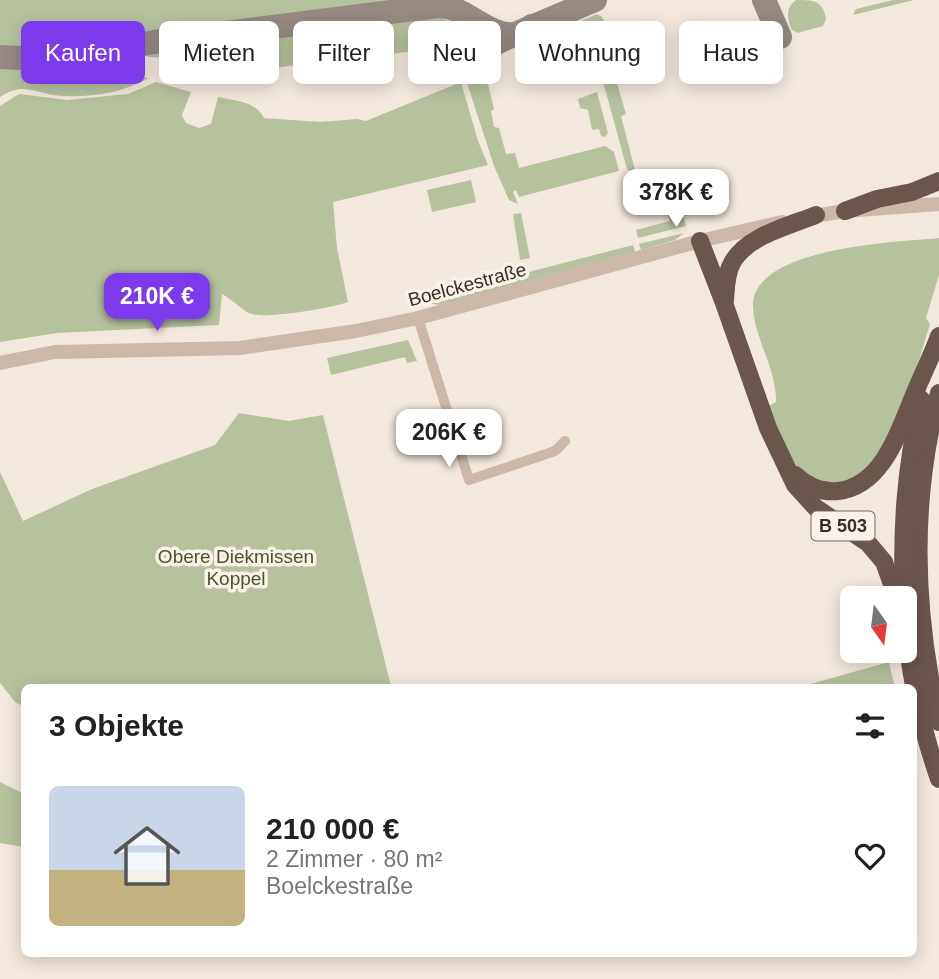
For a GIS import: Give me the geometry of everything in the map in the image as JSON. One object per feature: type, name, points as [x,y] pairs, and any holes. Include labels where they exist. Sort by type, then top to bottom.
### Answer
[{"type":"highway","points":[[845,211],[877,199],[912,192],[939,181]]},
{"type":"highway","points":[[724,303],[729,270],[743,248],[757,239],[816,215]]},
{"type":"highway","points":[[700,241],[781,459],[803,482],[822,490],[848,489],[866,481],[892,446],[929,362]]},
{"type":"highway","name":"B 503","points":[[904,586],[902,543],[911,446],[929,362],[939,336]]},
{"type":"highway","points":[[939,393],[926,452],[918,541],[924,649],[939,722]]},
{"type":"highway","name":"B 503","points":[[781,459],[794,485],[808,500],[868,542],[889,572],[893,586]]},
{"type":"highway","points":[[912,663],[915,684]]},
{"type":"highway","points":[[917,695],[922,724],[939,779]]},
{"type":"street","name":"Boelckestraße","points":[[0,363],[55,352],[240,348],[356,331],[418,318],[700,241],[816,215],[939,204]]},
{"type":"street","points":[[418,318],[469,480],[555,451],[565,441]]},
{"type":"green space","points":[[0,0],[404,0],[238,21],[159,21],[159,31],[145,33],[145,21],[21,21],[21,49],[0,48]]},
{"type":"green space","points":[[796,0],[812,1],[820,5],[826,19],[823,26],[798,33],[792,30],[788,14]]},
{"type":"green space","points":[[893,0],[914,0],[853,15],[856,9]]},
{"type":"green space","points":[[597,14],[604,21],[581,21]]},
{"type":"green space","points":[[438,17],[447,21],[408,21],[408,52],[394,54],[394,22]]},
{"type":"green space","points":[[293,35],[293,66],[279,67],[279,37]]},
{"type":"green space","points":[[159,52],[159,57],[148,57],[148,53]]},
{"type":"green space","points":[[0,65],[21,67],[21,84],[135,84],[97,95],[63,96],[24,89],[0,97]]},
{"type":"green space","points":[[156,82],[191,92],[182,115],[186,123],[199,128],[211,124],[218,97],[250,105],[264,118],[320,122],[357,119],[366,121],[462,84],[488,165],[333,202],[337,248],[348,302],[298,312],[257,315],[249,313],[222,294],[219,325],[57,333],[0,342],[0,106],[19,94],[67,100],[128,94]]},
{"type":"green space","points":[[467,84],[488,84],[494,109],[491,111],[494,127],[499,128],[506,154],[515,153],[519,168],[605,146],[614,152],[619,171],[519,197],[516,190],[513,192],[518,204],[509,200],[494,166]]},
{"type":"green space","points":[[603,84],[617,84],[626,114],[621,116],[636,174],[627,169]]},
{"type":"green space","points":[[597,92],[608,133],[605,137],[601,136],[599,129],[592,130],[588,110],[580,108],[578,99]]},
{"type":"green space","points":[[666,176],[673,179],[686,226],[638,238],[636,230],[670,221],[659,182],[653,183],[654,179]]},
{"type":"green space","points":[[471,180],[476,202],[432,212],[427,190]]},
{"type":"green space","points":[[521,213],[530,258],[520,260],[513,214]]},
{"type":"green space","points":[[684,233],[675,240],[641,250],[639,244]]},
{"type":"green space","points":[[939,238],[939,275],[926,318],[930,324],[913,380],[881,455],[853,482],[820,485],[796,470],[767,407],[776,402],[773,378],[753,308],[758,288],[774,272],[799,260],[861,246]]},
{"type":"green space","points":[[633,245],[635,252],[440,305],[425,303],[418,295],[509,274],[525,273]]},
{"type":"green space","points":[[408,340],[417,361],[407,363],[405,357],[331,375],[327,358]]},
{"type":"green space","name":"Obere Diekmissen Koppel","points":[[239,413],[289,421],[323,415],[390,684],[21,684],[21,705],[16,703],[0,683],[0,472],[23,521],[92,489],[215,445]]},
{"type":"green space","points":[[889,663],[894,684],[810,684]]},
{"type":"green space","points":[[0,782],[21,792],[21,846],[0,843]]},
{"type":"taxiway","points":[[501,41],[595,0]]},
{"type":"taxiway","points":[[764,0],[773,21]]},
{"type":"taxiway","points":[[0,57],[62,60],[154,42],[438,6],[458,11],[495,31],[515,34]]}]
